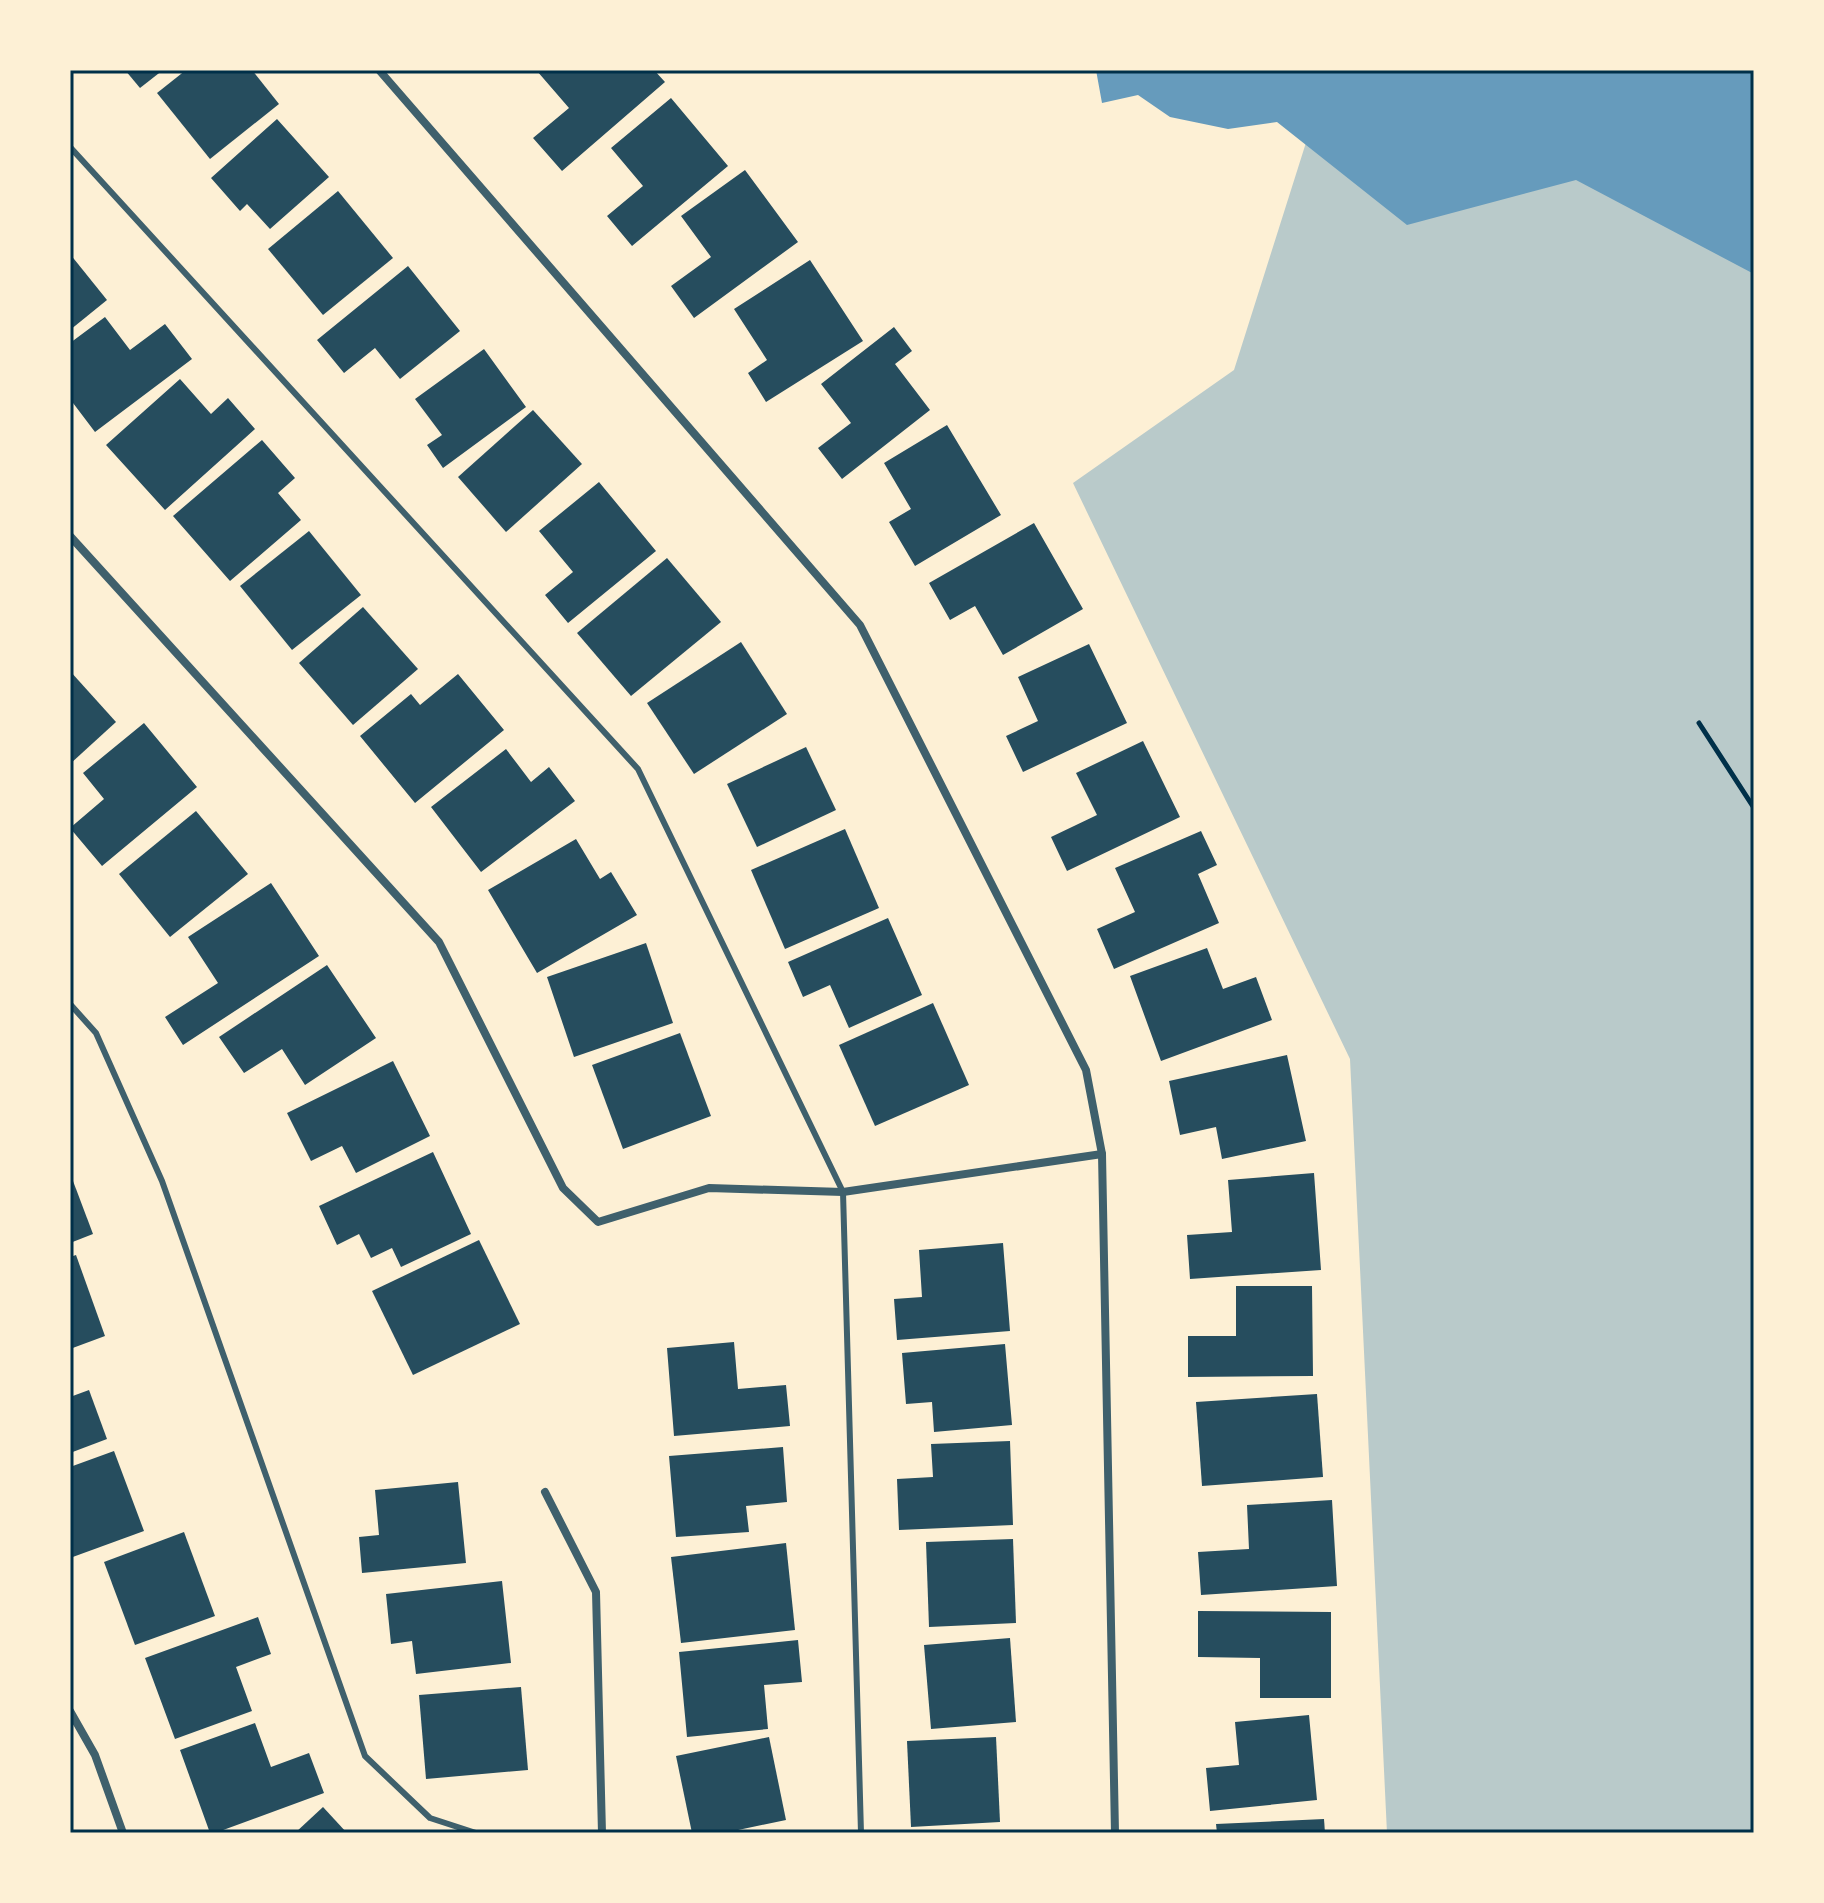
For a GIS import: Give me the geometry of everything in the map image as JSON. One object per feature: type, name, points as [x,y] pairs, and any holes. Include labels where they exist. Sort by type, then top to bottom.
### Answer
[{"type":"street","points":[[379,70],[860,625],[1086,1070],[1102,1154],[1115,1833]]},
{"type":"street","points":[[70,536],[439,942],[563,1188],[598,1222],[709,1188],[843,1192],[1102,1154]]},
{"type":"street","points":[[545,1492],[596,1592],[602,1833]]},
{"type":"street","points":[[70,1711],[95,1755],[123,1833]]},
{"type":"lane","points":[[70,147],[638,769],[843,1192],[861,1833]]},
{"type":"lane","points":[[70,1004],[96,1033],[162,1181],[365,1756],[430,1818],[476,1833]]},
{"type":"path","points":[[1699,723],[1754,808]]},
{"type":"shaded area","points":[[1329,70],[1754,70],[1754,1833],[1387,1833],[1350,1059],[1073,483],[1234,370]]},
{"type":"water","points":[[1096,70],[1754,70],[1754,274],[1576,180],[1407,225],[1277,122],[1228,129],[1170,117],[1138,95],[1102,103]]},
{"type":"building","points":[[125,70],[163,70],[140,88]]},
{"type":"building","points":[[186,70],[252,70],[279,104],[210,159],[157,93]]},
{"type":"building","points":[[539,70],[654,70],[665,82],[562,171],[533,138],[569,108]]},
{"type":"building","points":[[671,98],[728,166],[632,246],[607,216],[643,186],[611,148]]},
{"type":"building","points":[[277,119],[329,177],[270,229],[247,204],[240,211],[211,178]]},
{"type":"building","points":[[745,170],[798,242],[694,318],[671,286],[711,257],[681,216]]},
{"type":"building","points":[[338,191],[393,258],[323,315],[268,249]]},
{"type":"building","points":[[70,254],[107,300],[70,330]]},
{"type":"building","points":[[810,260],[863,341],[766,402],[748,373],[767,360],[734,309]]},
{"type":"building","points":[[408,266],[460,331],[400,379],[375,348],[344,373],[317,340]]},
{"type":"building","points":[[105,317],[130,350],[165,324],[192,359],[95,432],[70,399],[70,343]]},
{"type":"building","points":[[894,327],[912,351],[895,364],[930,410],[842,479],[818,448],[851,423],[821,384]]},
{"type":"building","points":[[484,349],[526,407],[443,468],[427,445],[442,435],[415,399]]},
{"type":"building","points":[[180,379],[211,414],[228,398],[255,429],[165,510],[106,445]]},
{"type":"building","points":[[533,410],[582,464],[506,532],[458,477]]},
{"type":"building","points":[[947,425],[1001,515],[915,566],[889,522],[911,509],[884,463]]},
{"type":"building","points":[[262,440],[295,478],[278,493],[301,520],[230,581],[173,516]]},
{"type":"building","points":[[599,482],[656,551],[568,623],[545,595],[573,572],[539,531]]},
{"type":"building","points":[[1034,523],[1083,609],[1003,655],[975,606],[950,620],[929,583]]},
{"type":"building","points":[[309,531],[361,595],[292,650],[240,586]]},
{"type":"building","points":[[667,558],[721,622],[631,696],[577,633]]},
{"type":"building","points":[[363,607],[418,669],[353,725],[299,663]]},
{"type":"building","points":[[741,642],[787,714],[694,774],[647,703]]},
{"type":"building","points":[[1089,644],[1127,723],[1023,772],[1006,736],[1038,721],[1018,677]]},
{"type":"building","points":[[70,671],[116,722],[70,764]]},
{"type":"building","points":[[458,674],[504,730],[415,803],[360,736],[411,694],[420,705]]},
{"type":"building","points":[[144,723],[197,787],[102,866],[70,828],[104,799],[83,773]]},
{"type":"building","points":[[1143,741],[1180,817],[1067,871],[1051,837],[1097,815],[1076,773]]},
{"type":"building","points":[[806,747],[836,810],[757,847],[727,784]]},
{"type":"building","points":[[506,749],[531,782],[549,767],[575,801],[481,872],[431,807]]},
{"type":"building","points":[[196,811],[248,874],[170,937],[119,874]]},
{"type":"building","points":[[845,829],[879,908],[785,949],[751,870]]},
{"type":"building","points":[[1201,831],[1217,865],[1198,874],[1219,923],[1114,969],[1097,929],[1135,912],[1115,868]]},
{"type":"building","points":[[576,839],[600,879],[611,872],[637,915],[537,973],[488,890]]},
{"type":"building","points":[[271,883],[319,956],[183,1045],[165,1017],[218,983],[188,937]]},
{"type":"building","points":[[888,918],[922,995],[849,1028],[830,985],[803,997],[788,962]]},
{"type":"building","points":[[646,943],[673,1023],[574,1057],[547,977]]},
{"type":"building","points":[[1207,948],[1223,989],[1256,977],[1272,1020],[1161,1061],[1130,976]]},
{"type":"building","points":[[327,965],[376,1038],[305,1085],[282,1049],[244,1073],[219,1037]]},
{"type":"building","points":[[933,1003],[969,1085],[875,1126],[839,1045]]},
{"type":"building","points":[[680,1033],[711,1116],[623,1149],[592,1065]]},
{"type":"building","points":[[1287,1055],[1306,1141],[1222,1159],[1216,1127],[1180,1135],[1169,1081]]},
{"type":"building","points":[[393,1061],[430,1136],[356,1173],[342,1146],[311,1161],[287,1113]]},
{"type":"building","points":[[433,1152],[471,1234],[401,1267],[392,1248],[371,1258],[359,1234],[337,1245],[319,1206]]},
{"type":"building","points":[[70,1173],[93,1234],[70,1243]]},
{"type":"building","points":[[1314,1173],[1321,1270],[1190,1279],[1187,1235],[1232,1232],[1228,1180]]},
{"type":"building","points":[[479,1240],[520,1324],[413,1375],[372,1291]]},
{"type":"building","points":[[1003,1243],[1010,1331],[897,1340],[894,1299],[922,1297],[919,1250]]},
{"type":"building","points":[[76,1255],[105,1336],[70,1349],[70,1257]]},
{"type":"building","points":[[1236,1286],[1312,1286],[1313,1376],[1188,1377],[1188,1336],[1236,1336]]},
{"type":"building","points":[[734,1342],[738,1389],[786,1385],[790,1426],[674,1436],[667,1348]]},
{"type":"building","points":[[1005,1344],[1012,1425],[934,1432],[932,1402],[906,1404],[902,1353]]},
{"type":"building","points":[[89,1390],[107,1439],[70,1453],[70,1397]]},
{"type":"building","points":[[1317,1394],[1323,1477],[1202,1486],[1196,1402]]},
{"type":"building","points":[[1010,1441],[1013,1525],[899,1530],[897,1479],[933,1477],[931,1444]]},
{"type":"building","points":[[783,1447],[787,1502],[746,1506],[749,1532],[676,1537],[669,1456]]},
{"type":"building","points":[[114,1451],[144,1531],[70,1558],[70,1467]]},
{"type":"building","points":[[458,1482],[466,1563],[362,1573],[359,1537],[379,1535],[375,1490]]},
{"type":"building","points":[[1332,1500],[1337,1586],[1201,1595],[1198,1552],[1249,1549],[1247,1505]]},
{"type":"building","points":[[184,1532],[215,1616],[135,1645],[104,1562]]},
{"type":"building","points":[[1013,1539],[1016,1623],[929,1627],[926,1542]]},
{"type":"building","points":[[786,1543],[795,1630],[681,1643],[671,1557]]},
{"type":"building","points":[[502,1581],[511,1663],[416,1674],[412,1641],[391,1644],[386,1594]]},
{"type":"building","points":[[1198,1611],[1331,1612],[1331,1698],[1260,1698],[1260,1658],[1198,1657]]},
{"type":"building","points":[[258,1617],[271,1654],[236,1667],[252,1711],[175,1739],[145,1658]]},
{"type":"building","points":[[1010,1638],[1016,1722],[931,1729],[924,1645]]},
{"type":"building","points":[[798,1640],[802,1682],[764,1685],[768,1729],[687,1737],[679,1652]]},
{"type":"building","points":[[521,1687],[528,1770],[426,1779],[419,1695]]},
{"type":"building","points":[[1309,1715],[1317,1800],[1210,1811],[1206,1768],[1239,1765],[1235,1722]]},
{"type":"building","points":[[255,1723],[271,1767],[309,1753],[324,1793],[210,1833],[180,1750]]},
{"type":"building","points":[[769,1737],[786,1820],[724,1833],[692,1833],[676,1756]]},
{"type":"building","points":[[996,1737],[1000,1822],[911,1827],[907,1741]]},
{"type":"building","points":[[323,1807],[347,1833],[295,1833]]},
{"type":"building","points":[[1324,1819],[1325,1833],[1217,1833],[1216,1824]]}]
